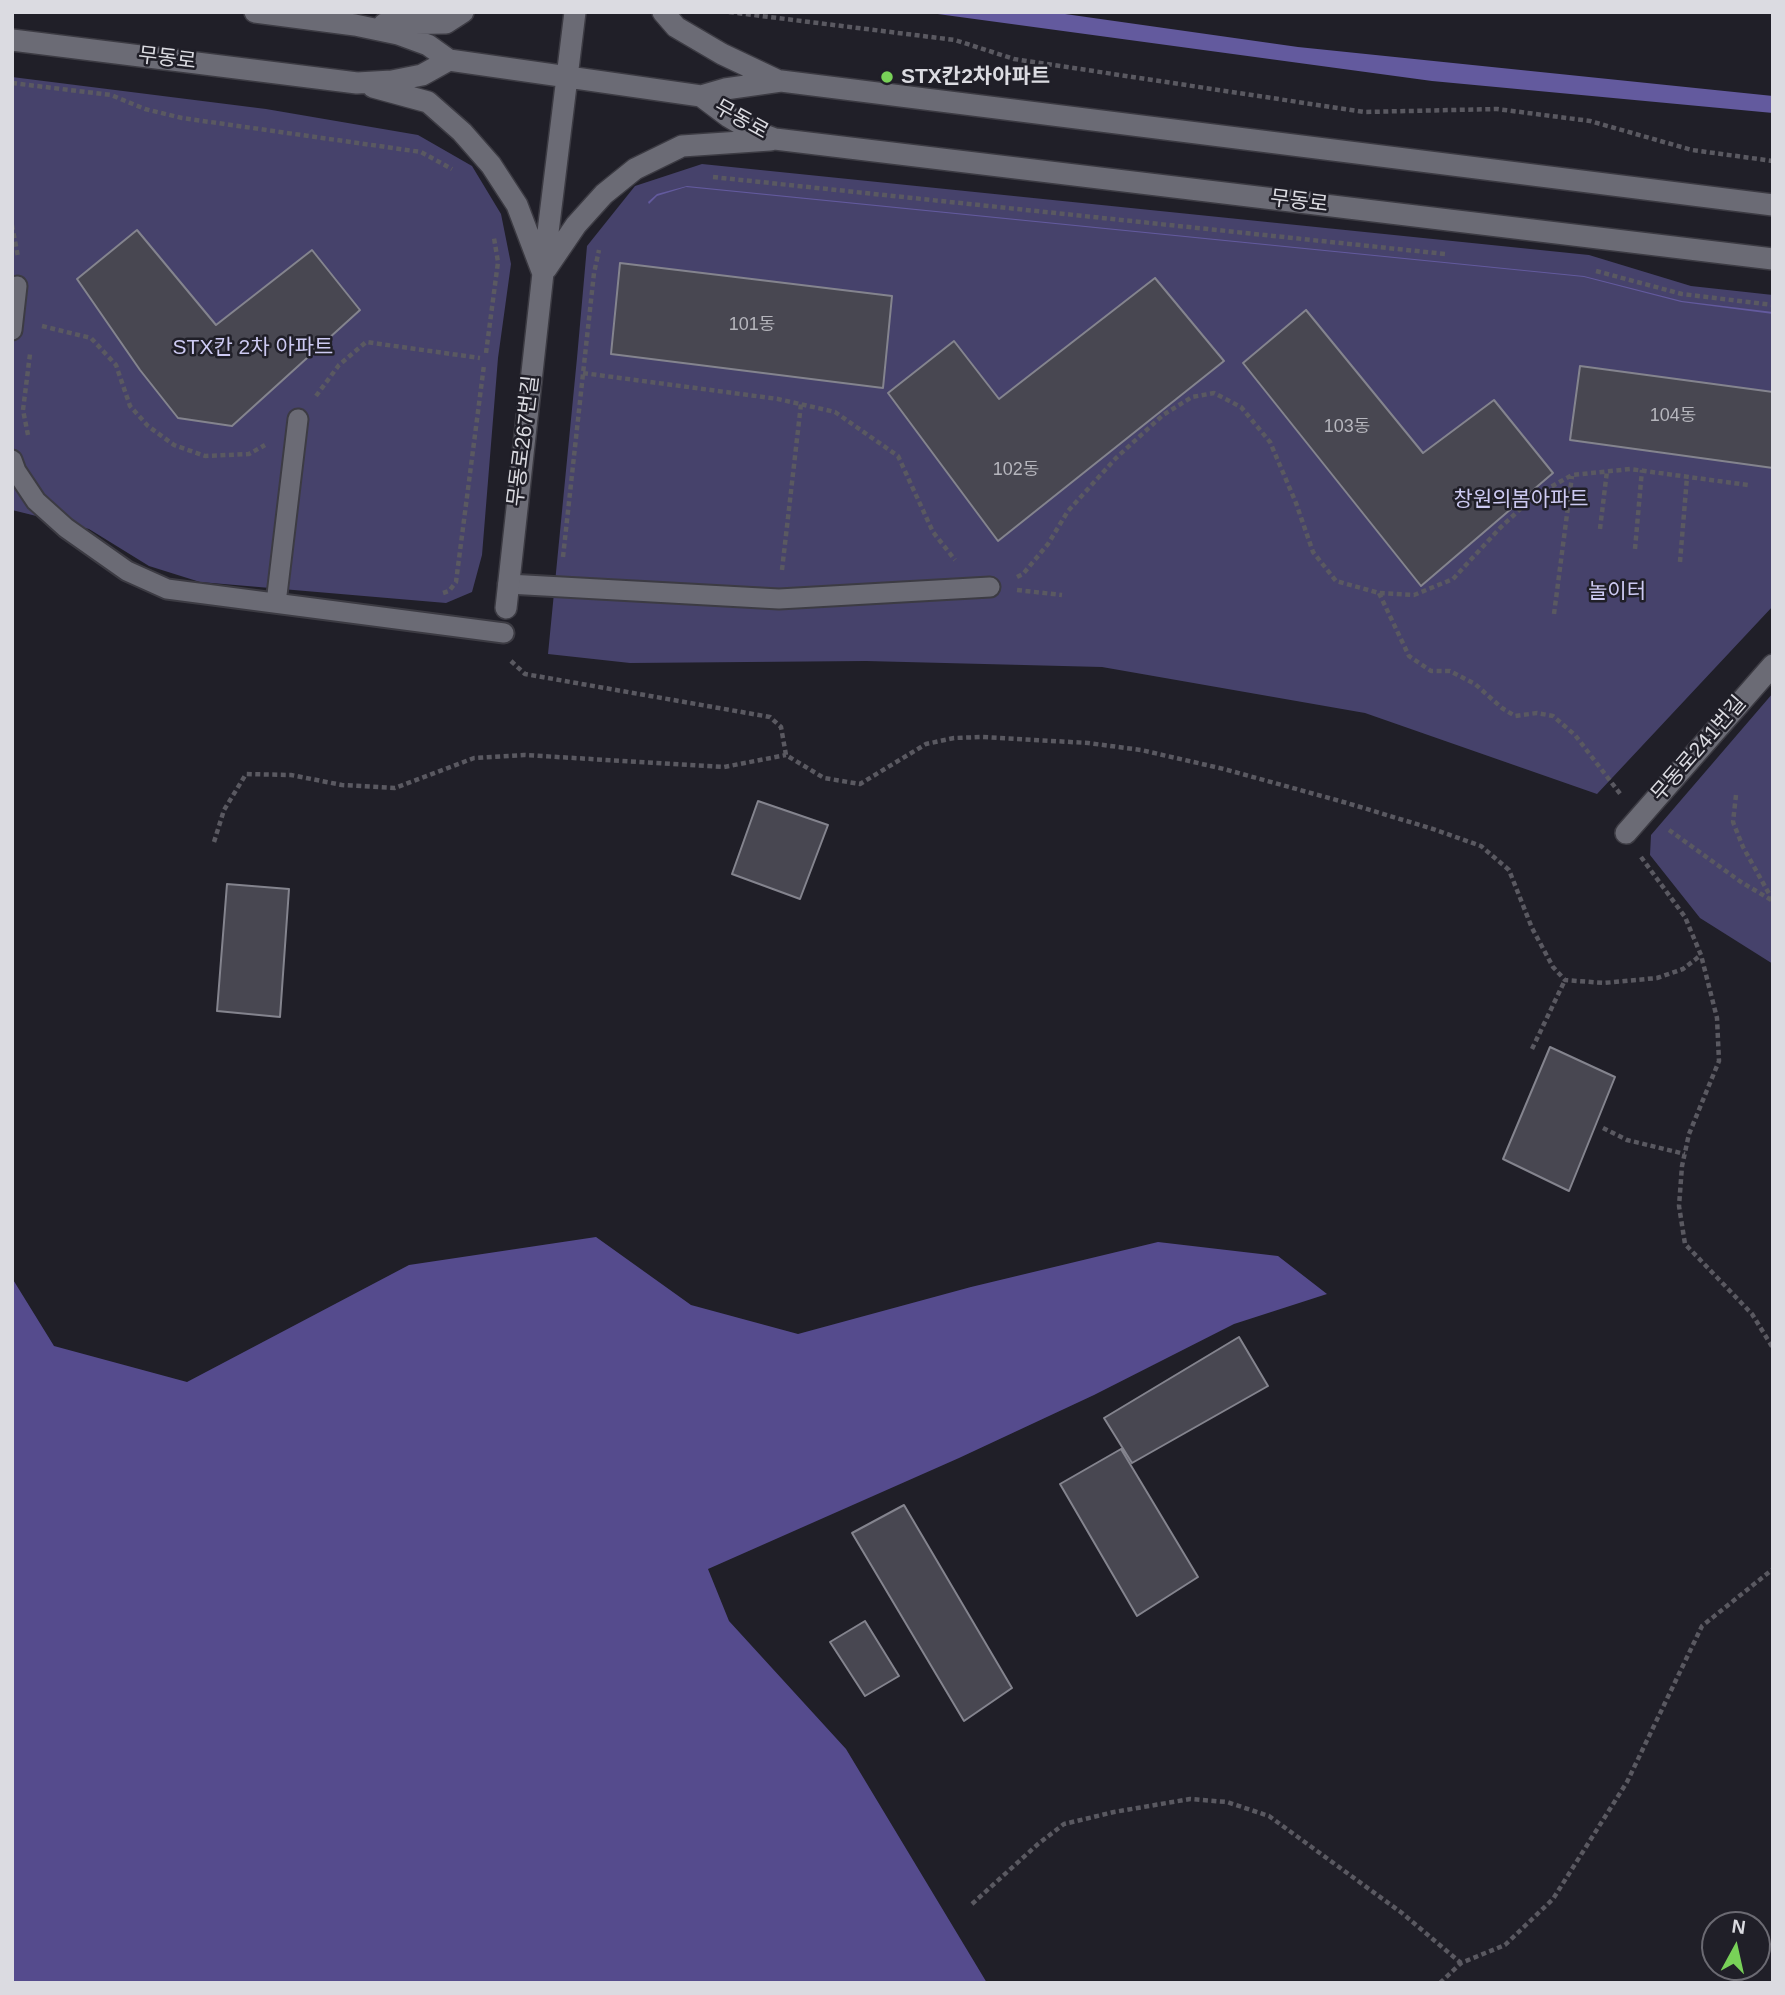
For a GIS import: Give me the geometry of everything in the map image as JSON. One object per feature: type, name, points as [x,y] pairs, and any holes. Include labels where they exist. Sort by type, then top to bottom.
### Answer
[{"type":"main road","points":[[255,12],[355,25],[398,34],[428,45],[449,60],[701,96]]},
{"type":"main road","points":[[355,25],[446,23],[463,12]]},
{"type":"main road","name":"무동로267번길","points":[[506,608],[575,12]]},
{"type":"main road","points":[[663,12],[676,27],[722,54],[781,82]]},
{"type":"main road","name":"무동로","points":[[12,40],[357,83],[391,82],[422,75],[449,60]]},
{"type":"main road","name":"무동로","points":[[701,96],[725,89],[781,82],[1773,205]]},
{"type":"main road","points":[[357,83],[428,102],[462,132],[491,165],[517,205],[543,274]]},
{"type":"main road","name":"무동로","points":[[701,96],[751,130],[775,139],[1773,259]]},
{"type":"main road","points":[[543,274],[576,225],[604,194],[635,169],[681,146],[775,139]]},
{"type":"main road","name":"무동로241번길","points":[[1632,826],[1773,665]]},
{"type":"lane","points":[[13,326],[17,286]]},
{"type":"lane","points":[[276,603],[298,419]]},
{"type":"lane","points":[[12,460],[16,471],[36,500],[66,528],[127,571],[167,589],[504,633]]},
{"type":"lane","points":[[508,584],[779,599],[989,587]]},
{"type":"path","points":[[729,12],[955,40],[1014,59],[1364,112],[1497,109],[1590,121],[1692,150],[1773,161]]},
{"type":"path","points":[[12,83],[111,95],[145,109],[182,118],[421,152],[456,174]]},
{"type":"path","points":[[706,177],[1447,254]]},
{"type":"path","points":[[486,353],[498,262],[494,233]]},
{"type":"path","points":[[563,562],[594,273],[598,249],[604,241]]},
{"type":"path","points":[[1584,268],[1682,294],[1773,305]]},
{"type":"path","points":[[13,326],[60,329],[91,338],[116,365],[130,406],[148,426],[174,445],[205,456],[249,454],[284,436],[339,365],[366,342],[480,358]]},
{"type":"path","points":[[30,354],[23,410],[30,446]]},
{"type":"path","points":[[437,595],[449,591],[456,582],[484,365]]},
{"type":"path","points":[[583,373],[778,399],[835,412],[898,456],[933,531],[958,564],[989,587],[1062,595]]},
{"type":"path","points":[[989,587],[1023,574],[1048,544],[1068,511],[1116,458],[1163,415],[1192,397],[1214,393],[1241,407],[1270,442],[1313,552],[1336,581],[1379,593],[1415,595],[1452,579],[1533,497],[1572,475],[1630,468],[1748,485]]},
{"type":"path","points":[[779,599],[801,404]]},
{"type":"path","points":[[1634,549],[1642,470]]},
{"type":"path","points":[[1600,530],[1607,471]]},
{"type":"path","points":[[1554,614],[1572,475]]},
{"type":"path","points":[[1680,562],[1687,477]]},
{"type":"path","points":[[1379,593],[1409,656],[1431,671],[1450,671],[1475,684],[1515,716],[1537,713],[1553,716],[1575,735],[1632,826],[1653,875],[1685,917],[1701,955],[1717,1018],[1719,1061],[1689,1134],[1682,1167],[1679,1206],[1685,1244],[1752,1314],[1773,1348]]},
{"type":"path","points":[[504,633],[503,654],[525,674],[770,717],[781,727],[786,755]]},
{"type":"path","points":[[214,842],[224,810],[246,774],[291,775],[342,785],[395,788],[474,758],[524,755],[724,767],[786,755],[824,778],[860,785],[926,744],[954,738],[1088,743],[1141,750],[1224,769],[1347,803],[1481,846],[1509,870],[1532,928],[1553,967],[1565,980],[1604,983],[1657,978],[1683,969],[1701,955]]},
{"type":"path","points":[[1736,795],[1733,822],[1743,847],[1772,900]]},
{"type":"path","points":[[1666,828],[1741,882],[1772,900]]},
{"type":"path","points":[[1532,1049],[1565,980]]},
{"type":"path","points":[[1603,1128],[1627,1140],[1685,1154]]},
{"type":"path","points":[[1440,1983],[1461,1963],[1505,1945],[1553,1899],[1627,1782],[1702,1626],[1773,1569]]},
{"type":"path","points":[[972,1904],[1064,1824],[1114,1812],[1190,1800],[1227,1802],[1269,1816],[1402,1913],[1461,1963]]},
{"type":"green space","name":"STX칸 2차 아파트","points":[[12,77],[266,109],[418,135],[472,166],[501,214],[511,264],[498,358],[482,555],[472,592],[446,603],[200,582],[149,566],[89,529],[12,510]]},
{"type":"green space","name":"창원의봄아파트","points":[[702,164],[1589,255],[1691,286],[1773,295],[1773,606],[1597,794],[1365,713],[1102,667],[866,661],[630,663],[548,654],[587,246],[635,186]]},
{"type":"green space","points":[[1773,693],[1773,964],[1700,918],[1650,855],[1651,835]]},
{"type":"shaded area","points":[[923,12],[1051,12],[1298,47],[1773,96],[1773,113],[1432,81]]},
{"type":"shaded area","points":[[687,186],[1584,276],[1682,301],[1773,314],[1681,302],[1584,277],[686,187],[657,196],[649,204],[648,202],[657,194]]},
{"type":"shaded area","points":[[596,1237],[691,1305],[798,1334],[971,1287],[1158,1242],[1278,1256],[1327,1294],[1234,1324],[1094,1395],[959,1458],[708,1569],[729,1621],[846,1749],[987,1983],[12,1983],[12,1278],[54,1346],[187,1382],[409,1265]]},
{"type":"building","points":[[137,230],[216,325],[312,250],[360,310],[232,426],[178,418],[140,370],[77,279]]},
{"type":"building","points":[[620,263],[892,296],[883,388],[611,354]]},
{"type":"building","points":[[1155,278],[1224,361],[998,541],[888,393],[954,341],[999,399]]},
{"type":"building","points":[[1306,310],[1423,453],[1494,400],[1553,473],[1421,586],[1243,363]]},
{"type":"building","points":[[1580,366],[1773,392],[1773,468],[1570,440]]},
{"type":"building","points":[[758,801],[828,825],[800,899],[732,874]]},
{"type":"building","points":[[227,884],[289,889],[280,1017],[217,1011]]},
{"type":"building","points":[[1550,1047],[1615,1077],[1569,1191],[1503,1159]]},
{"type":"building","points":[[1239,1337],[1268,1386],[1132,1463],[1104,1418]]},
{"type":"building","points":[[1121,1449],[1198,1577],[1137,1616],[1060,1484]]},
{"type":"building","points":[[904,1505],[1012,1688],[964,1721],[852,1533]]},
{"type":"building","points":[[865,1621],[899,1676],[865,1696],[830,1642]]},
{"type":"place","name":"STX칸2차아파트","points":[[887,77]]},
{"type":"park label","name":"놀이터","points":[[1617,592]]}]
